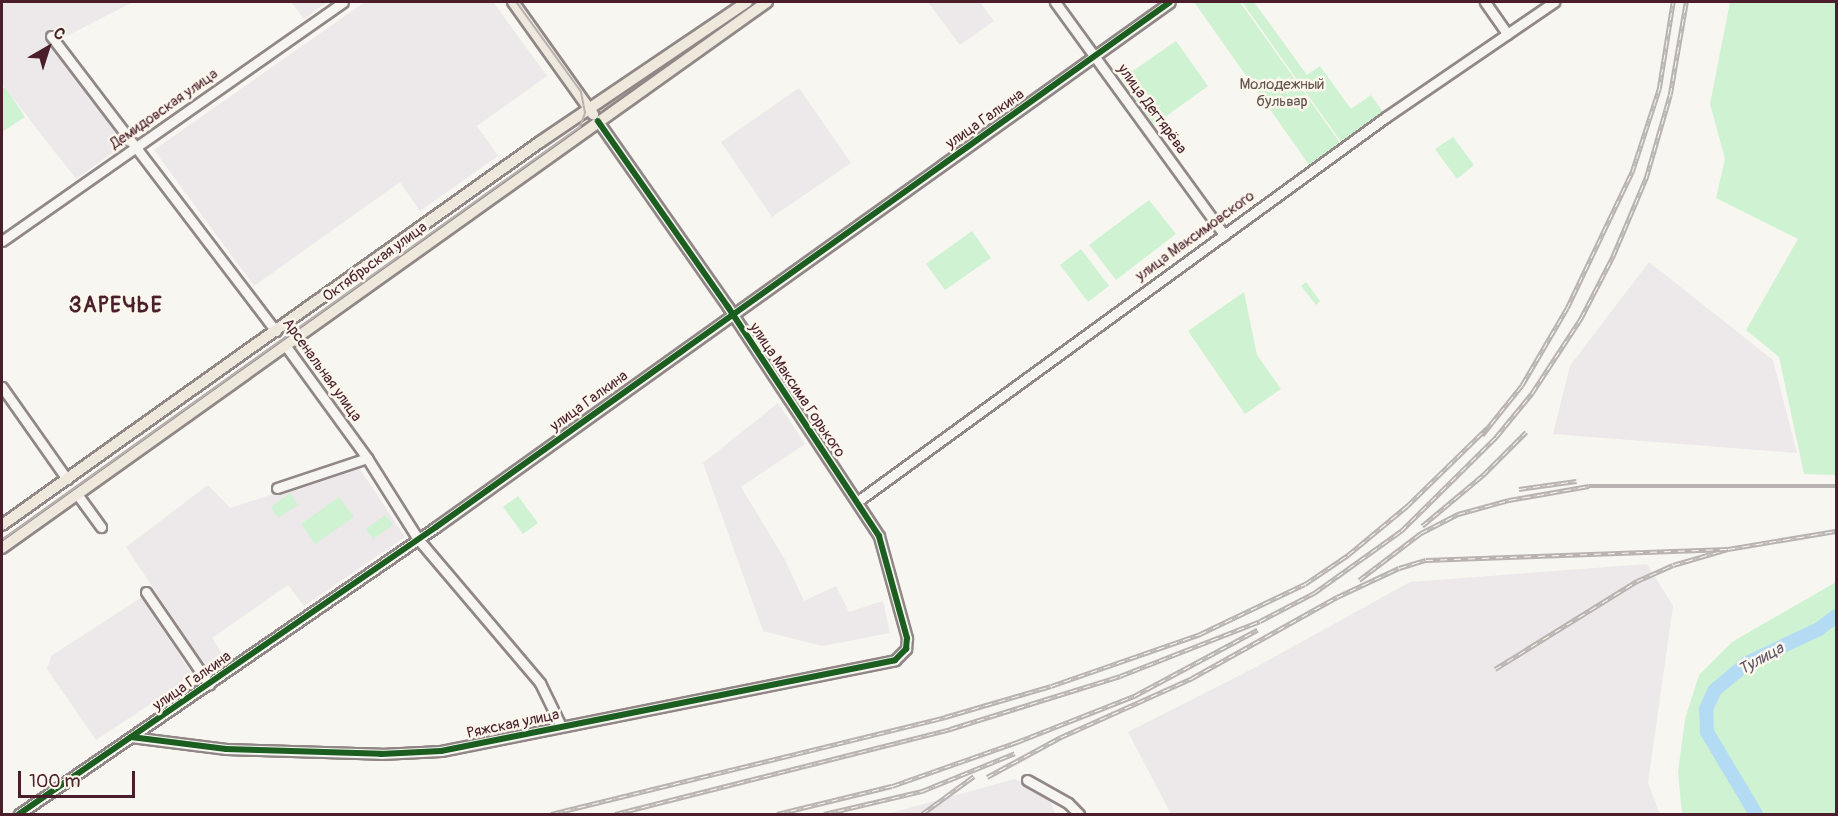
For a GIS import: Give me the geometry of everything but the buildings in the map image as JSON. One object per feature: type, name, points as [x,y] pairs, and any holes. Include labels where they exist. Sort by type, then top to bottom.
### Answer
[{"type":"main road","name":"улица Максима Горького","points":[[513,2],[598,121]]},
{"type":"main road","name":"Октябрьская улица","points":[[2,525],[747,2]]},
{"type":"main road","name":"Октябрьская улица","points":[[2,548],[767,2]]},
{"type":"main road","name":"Арсенальная улица","points":[[276,331],[285,345]]},
{"type":"main road","points":[[67,479],[77,494]]},
{"type":"street","name":"Демидовская улица","points":[[2,241],[343,2]]},
{"type":"street","name":"улица Дегтярёва","points":[[1056,2],[1224,235]]},
{"type":"street","name":"улица Галкина","points":[[19,814],[418,539],[1096,58],[1170,2]]},
{"type":"street","points":[[1485,2],[1507,34]]},
{"type":"street","name":"улица Максимовского","points":[[858,501],[1224,235],[1554,2]]},
{"type":"street","name":"Арсенальная улица","points":[[51,36],[276,331]]},
{"type":"street","name":"улица Максима Горького","points":[[598,121],[733,315],[858,501],[884,547],[907,638],[906,649],[895,660]]},
{"type":"street","name":"Арсенальная улица","points":[[285,345],[367,458],[418,539],[540,683],[561,726]]},
{"type":"street","points":[[2,387],[67,479]]},
{"type":"street","points":[[277,488],[367,458]]},
{"type":"street","points":[[77,494],[101,527]]},
{"type":"street","points":[[146,592],[209,684]]},
{"type":"street","name":"Ряжская улица","points":[[131,737],[220,749],[410,753],[485,744],[561,726],[895,660]]},
{"type":"street","points":[[1027,780],[1068,803],[1079,814]]},
{"type":"shaded area","points":[[2,2],[133,2],[61,39],[134,137],[76,179],[2,84]]},
{"type":"shaded area","points":[[291,2],[327,2],[304,19]]},
{"type":"shaded area","points":[[365,2],[493,2],[547,76],[477,126],[498,156],[420,211],[400,182],[254,286],[154,150]]},
{"type":"shaded area","points":[[928,2],[980,2],[994,21],[960,45]]},
{"type":"shaded area","points":[[799,88],[851,163],[772,217],[721,142]]},
{"type":"shaded area","points":[[1649,262],[1773,360],[1797,453],[1553,434],[1570,366]]},
{"type":"shaded area","points":[[778,403],[805,444],[741,487],[784,558],[804,601],[836,586],[849,612],[883,601],[890,633],[822,646],[763,631],[703,463]]},
{"type":"shaded area","points":[[358,466],[405,537],[304,606],[288,585],[212,638],[226,659],[209,672],[126,547],[208,485],[230,508]]},
{"type":"shaded area","points":[[1647,564],[1673,606],[1648,783],[1660,814],[1171,814],[1128,732],[1258,666],[1410,582]]},
{"type":"shaded area","points":[[142,597],[193,676],[96,740],[47,669],[51,656]]},
{"type":"shaded area","points":[[1015,779],[1050,800],[1055,814],[887,814]]},
{"type":"green space","name":"Молодежный бульвар","points":[[1194,2],[1240,2],[1343,147],[1312,169]]},
{"type":"green space","points":[[1242,2],[1254,2],[1307,75],[1320,66],[1351,109],[1371,95],[1386,116],[1344,146]]},
{"type":"green space","points":[[1730,2],[1836,2],[1836,475],[1804,474],[1779,357],[1746,330],[1798,239],[1716,198],[1725,159],[1710,104]]},
{"type":"green space","points":[[1176,41],[1208,86],[1154,125],[1121,79]]},
{"type":"green space","points":[[5,87],[25,117],[2,132],[2,89]]},
{"type":"green space","points":[[1453,137],[1474,165],[1457,179],[1435,149]]},
{"type":"green space","points":[[1149,200],[1176,234],[1116,280],[1089,245]]},
{"type":"green space","points":[[972,231],[991,258],[945,290],[926,264]]},
{"type":"green space","points":[[1081,249],[1109,286],[1088,302],[1060,265]]},
{"type":"green space","points":[[1306,282],[1320,301],[1316,305],[1301,286]]},
{"type":"green space","points":[[1244,292],[1257,355],[1281,389],[1245,414],[1188,331]]},
{"type":"green space","points":[[290,493],[298,505],[278,518],[271,507]]},
{"type":"green space","points":[[518,496],[538,523],[523,534],[503,507]]},
{"type":"green space","points":[[339,497],[354,517],[315,544],[301,524]]},
{"type":"green space","points":[[385,515],[393,525],[373,539],[366,529]]},
{"type":"green space","points":[[1836,582],[1836,814],[1682,814],[1678,772],[1685,719],[1699,675],[1732,642]]},
{"type":"waterway","name":"Тулица","points":[[1756,814],[1707,732],[1706,709],[1715,690],[1747,663],[1819,629],[1836,616]]},
{"type":"tram line","points":[[2,540],[580,127],[585,113],[581,92],[516,2]]},
{"type":"railway","points":[[1482,435],[1522,385],[1567,308],[1632,172],[1659,89],[1673,2]]},
{"type":"railway","points":[[615,814],[950,729],[1120,676],[1260,621],[1314,593],[1401,531],[1496,437],[1532,393],[1581,318],[1613,256],[1646,178],[1670,95],[1686,2]]},
{"type":"railway","points":[[551,814],[945,717],[1051,686],[1200,634],[1305,584],[1348,555],[1407,506],[1487,428]]},
{"type":"railway","points":[[1422,526],[1483,475],[1526,432]]},
{"type":"railway","points":[[1519,489],[1576,481]]},
{"type":"railway","points":[[1359,580],[1421,533],[1458,514],[1509,500],[1589,486],[1836,486]]},
{"type":"railway","points":[[1495,669],[1637,581],[1673,565],[1728,549],[1836,531]]},
{"type":"railway","points":[[987,777],[1061,737],[1192,678],[1337,597],[1399,568],[1426,560],[1728,549]]},
{"type":"railway","points":[[777,814],[892,786],[1017,742],[1134,696],[1257,630]]},
{"type":"railway","points":[[824,814],[922,791],[1015,753]]},
{"type":"railway","points":[[922,814],[974,776]]},
{"type":"cycle path","points":[[19,814],[436,527],[1170,2]]},
{"type":"cycle path","points":[[131,737],[226,749],[381,754],[441,751],[895,660],[906,649],[907,638],[879,536],[728,307],[598,121]]},
{"type":"district","name":"ЗАРЕЧЬЕ","points":[[116,306]]}]
